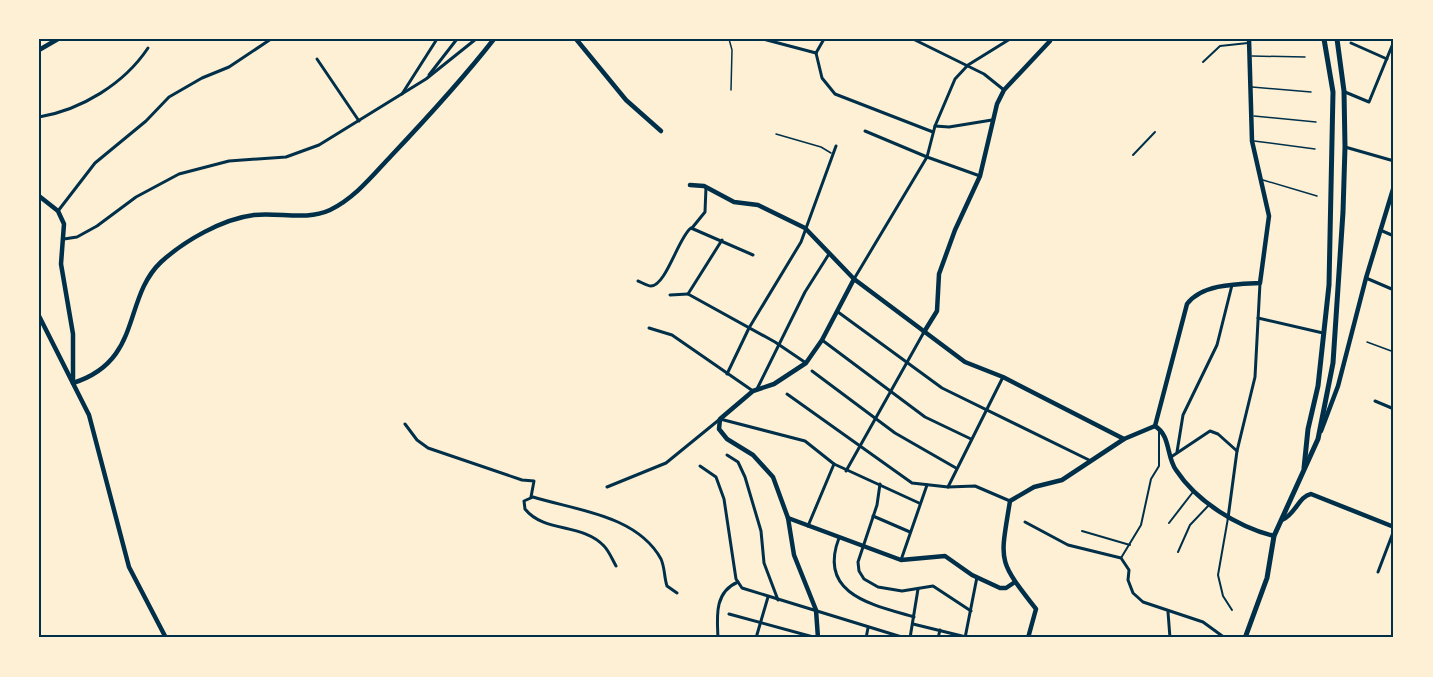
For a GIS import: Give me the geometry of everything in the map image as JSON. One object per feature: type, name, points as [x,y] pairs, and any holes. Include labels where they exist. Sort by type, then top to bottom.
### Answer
[{"type":"main road","points":[[39,50],[58,39]]},
{"type":"main road","points":[[73,383],[95,374],[111,359],[124,341],[148,280],[161,262],[185,245],[234,220],[255,215],[299,216],[329,210],[347,199],[463,79],[494,39]]},
{"type":"main road","points":[[576,39],[626,100],[661,131]]},
{"type":"main road","points":[[1304,470],[1305,451],[1318,386],[1325,333],[1333,90],[1324,39]]},
{"type":"main road","points":[[1318,439],[1326,403],[1335,332],[1345,147],[1344,91],[1337,39]]},
{"type":"main road","points":[[924,332],[937,311],[939,274],[955,230],[980,176],[1004,90],[1050,40]]},
{"type":"main road","points":[[1249,41],[1252,141],[1269,216],[1260,283],[1232,285],[1203,291],[1193,296],[1187,304],[1157,417],[1159,429],[1175,469],[1194,489],[1228,518],[1257,532],[1274,536]]},
{"type":"main road","points":[[690,185],[706,187],[734,202],[758,205],[778,212],[805,228],[854,279],[965,362],[1003,377],[1124,439]]},
{"type":"main road","points":[[1245,638],[1267,578],[1274,536],[1318,439],[1338,386],[1366,278],[1394,186]]},
{"type":"main road","points":[[39,196],[58,211],[64,224],[61,264],[73,334],[73,383]]},
{"type":"main road","points":[[817,638],[816,610],[794,555],[788,518],[773,477],[753,455],[727,440],[719,429],[720,419],[755,391],[774,384],[806,363],[838,312],[854,279]]},
{"type":"main road","points":[[39,316],[88,415],[129,567],[166,638]]},
{"type":"main road","points":[[59,354],[69,356],[74,352]]},
{"type":"main road","points":[[1028,638],[1036,609],[1015,582],[1002,559],[1010,501],[1034,487],[1062,480],[1083,469],[1124,439],[1159,429]]},
{"type":"main road","points":[[1283,517],[1294,512],[1304,496],[1311,494],[1394,528]]},
{"type":"main road","points":[[788,518],[901,560],[945,556],[977,577],[1003,589],[1015,582]]},
{"type":"street","points":[[58,211],[95,163],[146,121],[169,97],[202,78],[229,67],[271,39]]},
{"type":"street","points":[[402,96],[437,39]]},
{"type":"street","points":[[426,79],[457,39]]},
{"type":"street","points":[[64,238],[77,237],[97,226],[136,197],[179,174],[229,161],[286,157],[319,146],[402,96],[476,39]]},
{"type":"street","points":[[763,39],[816,53]]},
{"type":"street","points":[[824,39],[816,53],[822,78],[835,94],[933,132]]},
{"type":"street","points":[[913,39],[968,65],[1004,90]]},
{"type":"street","points":[[854,279],[927,157],[935,126],[955,79],[968,65],[1010,39]]},
{"type":"street","points":[[1203,62],[1220,46],[1249,41]]},
{"type":"street","points":[[1344,91],[1369,102],[1394,41]]},
{"type":"street","points":[[1351,43],[1387,58]]},
{"type":"street","points":[[39,117],[58,113],[85,102],[124,77],[148,48]]},
{"type":"street","points":[[316,59],[359,121]]},
{"type":"street","points":[[935,126],[949,127],[994,120]]},
{"type":"street","points":[[865,131],[980,176]]},
{"type":"street","points":[[1133,155],[1155,132]]},
{"type":"street","points":[[727,374],[749,328],[801,242],[836,146]]},
{"type":"street","points":[[1345,147],[1394,161]]},
{"type":"street","points":[[638,281],[650,286],[656,284],[675,258],[684,234],[705,212],[706,187]]},
{"type":"street","points":[[692,228],[753,255]]},
{"type":"street","points":[[1380,230],[1394,236]]},
{"type":"street","points":[[688,294],[722,240]]},
{"type":"street","points":[[649,328],[672,335],[755,391],[805,292],[830,252]]},
{"type":"street","points":[[1366,278],[1394,290]]},
{"type":"street","points":[[1232,610],[1223,596],[1218,575],[1237,451],[1255,377],[1260,283]]},
{"type":"street","points":[[1177,452],[1183,415],[1217,345],[1232,285]]},
{"type":"street","points":[[670,295],[688,294],[780,345],[806,363]]},
{"type":"street","points":[[838,312],[942,388],[989,408],[1091,461]]},
{"type":"street","points":[[1258,318],[1325,333]]},
{"type":"street","points":[[846,471],[924,332]]},
{"type":"street","points":[[822,340],[925,417],[971,439]]},
{"type":"street","points":[[812,371],[874,418],[956,468]]},
{"type":"street","points":[[948,487],[1003,377]]},
{"type":"street","points":[[787,394],[912,483],[948,487],[975,486],[1010,501]]},
{"type":"street","points":[[1375,401],[1394,409]]},
{"type":"street","points":[[607,487],[666,464],[720,419],[805,441],[846,471],[919,503]]},
{"type":"street","points":[[405,424],[417,440],[428,448],[522,480],[534,481],[531,497],[523,504],[529,513],[536,519],[592,537],[605,547],[616,566]]},
{"type":"street","points":[[1120,558],[1142,525],[1151,479],[1159,466],[1159,429]]},
{"type":"street","points":[[1171,457],[1210,431],[1218,434],[1237,451]]},
{"type":"street","points":[[727,455],[738,462],[745,477],[761,531],[764,563],[778,600]]},
{"type":"street","points":[[808,526],[834,464]]},
{"type":"street","points":[[700,466],[716,477],[724,499],[738,582],[742,588],[905,638]]},
{"type":"street","points":[[880,484],[873,516],[858,562],[859,571],[864,579],[892,591],[933,586],[971,611]]},
{"type":"street","points":[[901,560],[919,503],[928,485]]},
{"type":"street","points":[[1169,523],[1194,489]]},
{"type":"street","points":[[531,497],[609,518],[637,534],[660,557],[666,583],[677,593]]},
{"type":"street","points":[[1178,552],[1190,525],[1211,503]]},
{"type":"street","points":[[873,516],[910,532]]},
{"type":"street","points":[[1024,522],[1068,545],[1120,558],[1129,570],[1128,580],[1133,593],[1143,602],[1203,622],[1225,638]]},
{"type":"street","points":[[1378,572],[1394,528]]},
{"type":"street","points":[[1082,531],[1130,545]]},
{"type":"street","points":[[839,538],[834,551],[835,568],[849,593],[862,602],[914,617]]},
{"type":"street","points":[[913,624],[965,637],[977,577]]},
{"type":"street","points":[[718,638],[716,611],[721,597],[727,588],[738,582]]},
{"type":"street","points":[[910,638],[918,589]]},
{"type":"street","points":[[756,638],[768,597]]},
{"type":"street","points":[[1168,612],[1170,638]]},
{"type":"street","points":[[729,614],[817,638]]},
{"type":"street","points":[[866,638],[868,628]]},
{"type":"street","points":[[938,638],[940,630]]},
{"type":"street","points":[[792,638],[794,632]]},
{"type":"lane","points":[[729,39],[731,90]]},
{"type":"lane","points":[[1250,56],[1305,57]]},
{"type":"lane","points":[[1251,87],[1311,92]]},
{"type":"lane","points":[[1251,115],[1316,122]]},
{"type":"lane","points":[[776,134],[813,144],[832,153]]},
{"type":"lane","points":[[1252,141],[1315,149]]},
{"type":"lane","points":[[1262,180],[1317,196]]},
{"type":"lane","points":[[1367,342],[1394,352]]}]
